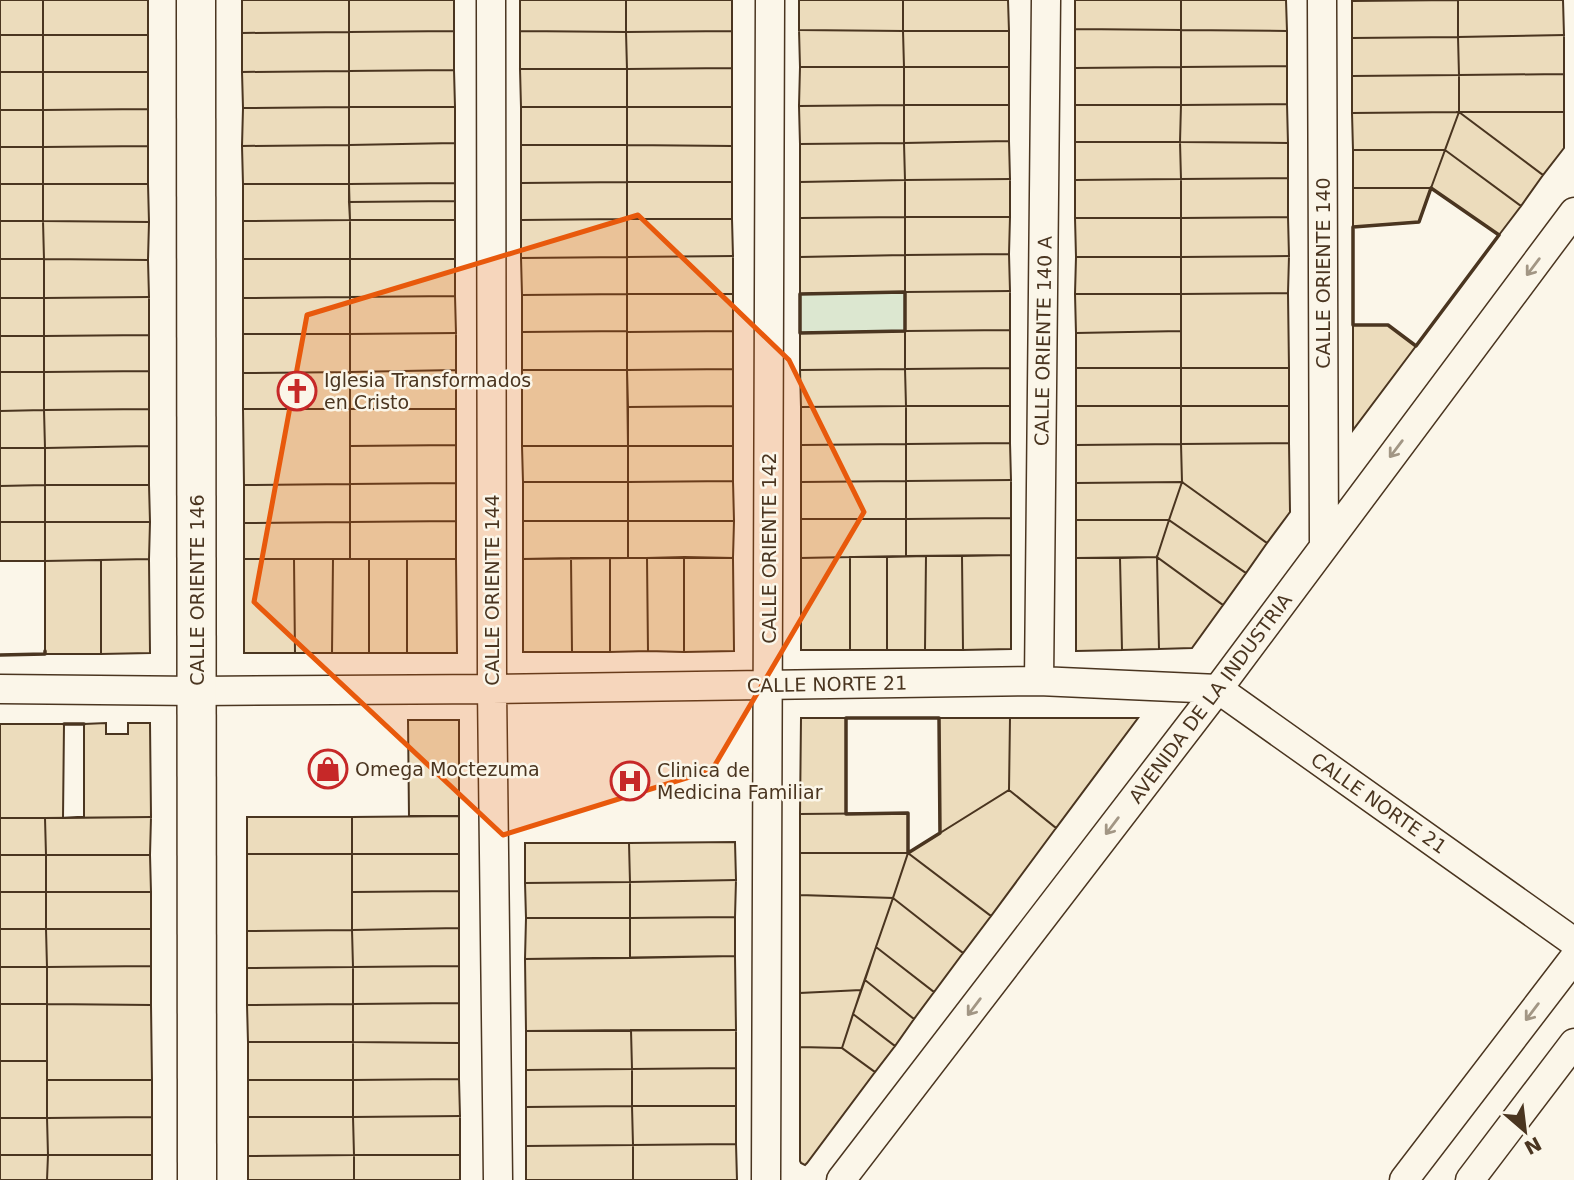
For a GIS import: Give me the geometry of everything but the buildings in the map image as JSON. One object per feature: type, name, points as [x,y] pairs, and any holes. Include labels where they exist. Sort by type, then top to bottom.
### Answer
[{"type":"street","name":"CALLE ORIENTE 146","points":[[196,0],[197,1180]]},
{"type":"street","name":"CALLE ORIENTE 144","points":[[491,0],[492,689],[498,1180]]},
{"type":"street","name":"CALLE ORIENTE 142","points":[[766,1180],[770,0]]},
{"type":"street","name":"CALLE ORIENTE 140 A","points":[[1039,681],[1046,0]]},
{"type":"street","name":"CALLE ORIENTE 140","points":[[1322,0],[1324,545]]},
{"type":"street","name":"AVENIDA DE LA INDUSTRIA","points":[[841,1180],[1218,689],[1574,212]]},
{"type":"street","name":"CALLE NORTE 21","points":[[0,689],[492,689],[1039,681],[1218,689],[1574,942]]},
{"type":"street","points":[[1404,1180],[1574,958]]},
{"type":"street","points":[[1470,1180],[1574,1043]]},
{"type":"highlighted area","points":[[638,215],[789,360],[864,512],[712,770],[503,835],[254,602],[307,315]]},
{"type":"green space","points":[[905,292],[905,331],[800,333],[800,294]]},
{"type":"wall","points":[[1431,188],[1499,235],[1416,346],[1388,325],[1353,325],[1353,227],[1419,222],[1431,188]]},
{"type":"wall","points":[[905,292],[905,331],[800,333],[800,294],[905,292]]},
{"type":"wall","points":[[0,655],[45,654],[45,651]]},
{"type":"wall","points":[[846,718],[939,718],[940,833],[908,853],[908,813],[846,814],[846,718]]},
{"type":"wall","points":[[64,724],[84,724]]},
{"type":"place","name":"Iglesia Transformados en Cristo","points":[[297,391]]},
{"type":"place","name":"Omega Moctezuma","points":[[328,769]]},
{"type":"place","name":"Clinica de Medicina Familiar","points":[[630,781]]}]
